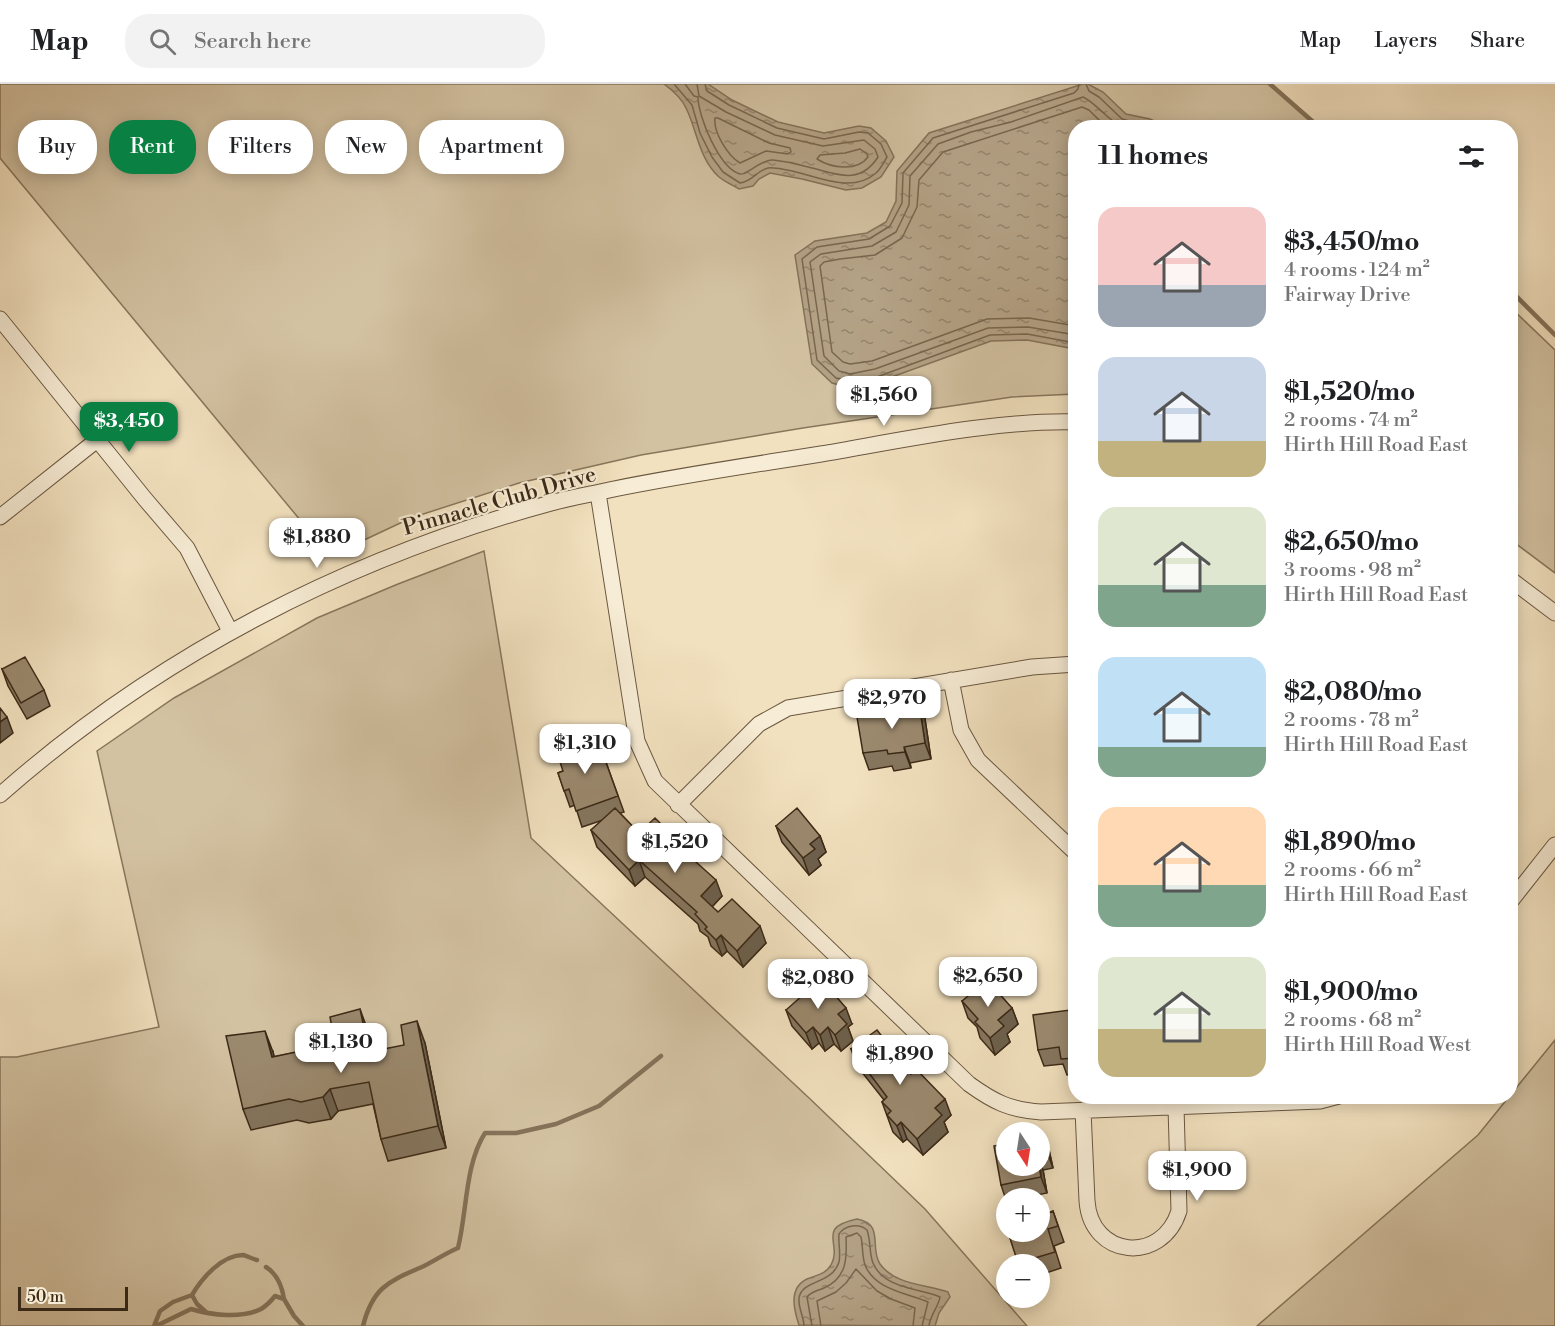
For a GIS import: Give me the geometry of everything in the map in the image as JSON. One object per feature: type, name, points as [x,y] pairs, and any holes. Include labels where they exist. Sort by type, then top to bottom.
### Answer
[{"type":"street","points":[[0,319],[187,548],[230,631]]},
{"type":"street","name":"Pinnacle Club Drive","points":[[0,795],[41,759],[135,689],[230,631],[336,578],[424,543],[554,502],[671,477],[994,426],[1068,422]]},
{"type":"street","points":[[0,517],[97,440]]},
{"type":"street","points":[[598,493],[637,741],[655,781],[969,1084],[997,1103],[1010,1108],[1041,1112],[1245,1104]]},
{"type":"street","points":[[1518,585],[1555,613]]},
{"type":"street","points":[[678,805],[759,724],[780,712],[807,703],[1032,667],[1068,665]]},
{"type":"street","points":[[951,680],[961,730],[978,760],[1068,845]]},
{"type":"street","points":[[1518,887],[1555,845]]},
{"type":"street","points":[[1083,1110],[1089,1216],[1100,1234],[1112,1244],[1135,1248],[1148,1246],[1162,1238],[1173,1226],[1179,1211],[1170,1107]]},
{"type":"shaded area","points":[[0,84],[1270,84],[1310,120],[1068,120],[1068,394],[1012,397],[641,455],[519,483],[411,518],[330,556],[0,158]]},
{"type":"shaded area","points":[[1518,315],[1555,350],[1555,573],[1518,545]]},
{"type":"shaded area","points":[[484,551],[531,838],[925,1209],[996,1290],[996,1308],[1011,1308],[1027,1326],[0,1326],[0,1057],[17,1057],[159,1027],[97,751],[174,698],[317,618]]},
{"type":"shaded area","points":[[1555,1040],[1555,1326],[1257,1326],[1478,1135],[1503,1104],[1518,1104],[1518,1086]]},
{"type":"water","points":[[664,84],[708,84],[732,100],[778,122],[824,133],[859,126],[871,128],[886,141],[894,157],[881,177],[862,188],[846,190],[770,173],[759,179],[753,186],[739,189],[721,179],[712,170],[684,105]]},
{"type":"water","points":[[1083,84],[1088,84],[1103,92],[1126,114],[1152,120],[1068,120],[1068,348],[1027,340],[991,341],[878,382],[850,388],[832,383],[812,364],[795,255],[815,241],[867,233],[886,222],[896,201],[897,171],[929,133]]},
{"type":"water","points":[[857,1219],[866,1222],[874,1231],[877,1258],[886,1271],[902,1280],[948,1292],[950,1297],[939,1313],[935,1326],[799,1325],[794,1306],[797,1288],[807,1279],[829,1268],[834,1257],[833,1232],[844,1223]]},
{"type":"building","points":[[25,657],[44,690],[21,703],[2,669]]},
{"type":"building","points":[[919,703],[925,743],[904,747],[905,752],[888,754],[887,750],[863,753],[857,717],[899,710],[899,706]]},
{"type":"building","points":[[0,708],[7,717],[0,722]]},
{"type":"building","points":[[583,737],[591,758],[603,754],[618,796],[576,811],[569,789],[564,791],[558,773],[563,771],[555,747]]},
{"type":"building","points":[[615,808],[639,833],[655,818],[669,832],[666,835],[716,880],[701,896],[718,912],[732,899],[760,926],[737,951],[721,935],[716,940],[705,929],[707,927],[695,914],[697,912],[639,860],[629,870],[591,830]]},
{"type":"building","points":[[797,808],[820,836],[810,844],[815,849],[803,858],[776,826]]},
{"type":"building","points":[[821,979],[846,1008],[838,1014],[847,1024],[835,1035],[828,1027],[820,1035],[813,1027],[806,1033],[786,1010]]},
{"type":"building","points":[[987,980],[1012,1008],[998,1020],[1004,1026],[990,1038],[975,1022],[978,1019],[962,1001]]},
{"type":"building","points":[[360,1009],[369,1052],[404,1045],[401,1025],[417,1021],[438,1126],[381,1139],[369,1082],[330,1089],[323,1097],[301,1102],[289,1099],[243,1109],[226,1036],[265,1031],[272,1057],[335,1044],[330,1017]]},
{"type":"building","points":[[1068,1010],[1068,1059],[1061,1059],[1059,1047],[1038,1050],[1033,1015]]},
{"type":"building","points":[[877,1030],[911,1074],[916,1069],[945,1099],[935,1108],[942,1115],[917,1139],[901,1122],[897,1126],[887,1115],[891,1111],[882,1102],[887,1097],[851,1049]]},
{"type":"building","points":[[999,1176],[1041,1176],[1041,1177],[1001,1185]]},
{"type":"building","points":[[1053,1211],[1058,1226],[1050,1228],[1050,1212]]},
{"type":"building","points":[[1050,1236],[1055,1252],[1048,1254],[1015,1254],[1011,1242],[1050,1242]]},
{"type":"waterway","points":[[1270,84],[1311,120]]},
{"type":"waterway","points":[[1518,298],[1555,335]]},
{"type":"waterway","points":[[363,1326],[372,1302],[384,1287],[458,1248],[470,1174],[478,1145],[485,1133],[516,1133],[556,1124],[599,1106],[661,1056]]},
{"type":"waterway","points":[[192,1295],[207,1275],[220,1263],[243,1255],[257,1260]]},
{"type":"waterway","points":[[266,1267],[278,1281],[284,1299]]},
{"type":"waterway","points":[[154,1326],[160,1311],[173,1302],[192,1295],[197,1304],[206,1312]]},
{"type":"waterway","points":[[156,1326],[191,1309],[226,1315],[253,1312],[263,1308],[275,1296],[284,1299],[303,1326]]}]
